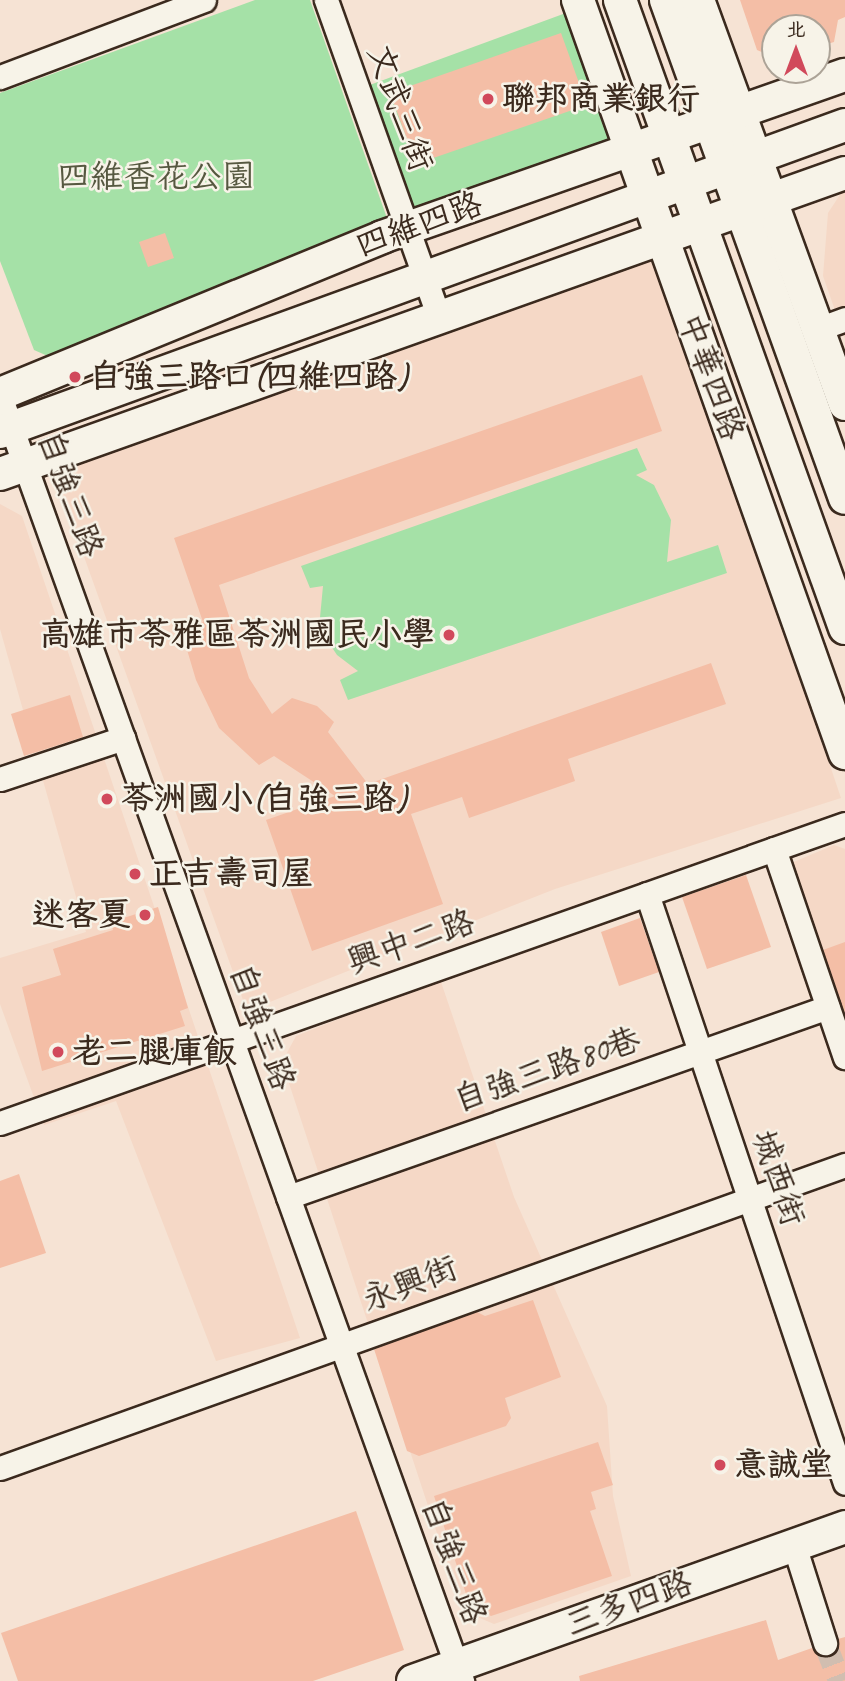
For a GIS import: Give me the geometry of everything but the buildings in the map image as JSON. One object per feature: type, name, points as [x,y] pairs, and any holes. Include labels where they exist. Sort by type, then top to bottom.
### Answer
[{"type":"street","points":[[0,77],[204,0]]},
{"type":"street","name":"文武三街","points":[[326,0],[410,226],[439,318]]},
{"type":"street","name":"中華四路","points":[[578,0],[845,754]]},
{"type":"street","name":"中華四路","points":[[620,0],[845,628]]},
{"type":"street","points":[[666,0],[724,116]]},
{"type":"street","points":[[698,0],[724,116],[756,205],[845,498]]},
{"type":"street","name":"四維四路","points":[[0,395],[410,226],[845,75]]},
{"type":"street","name":"四維四路","points":[[6,430],[845,125]]},
{"type":"street","points":[[13,470],[845,173]]},
{"type":"street","points":[[756,205],[832,324],[845,404]]},
{"type":"street","name":"自強三路","points":[[0,395],[13,470],[123,738],[459,1673]]},
{"type":"street","points":[[0,779],[123,738]]},
{"type":"street","name":"興中二路","points":[[0,1123],[845,824]]},
{"type":"street","points":[[774,849],[845,1057]]},
{"type":"street","name":"城西街","points":[[647,894],[845,1483]]},
{"type":"street","name":"自強三路80巷","points":[[288,1197],[828,1007]]},
{"type":"street","name":"永興街","points":[[0,1468],[550,1267],[750,1202],[845,1165]]},
{"type":"street","name":"三多四路","points":[[413,1681],[459,1673],[845,1527]]},
{"type":"street","points":[[794,1545],[825,1643]]},
{"type":"shaded area","points":[[845,187],[845,339],[823,276],[828,213]]},
{"type":"shaded area","name":"高雄市苓雅區苓洲國民小學","points":[[658,256],[841,798],[555,889],[247,1011],[54,473]]},
{"type":"shaded area","points":[[0,504],[22,516],[300,1338],[216,1361],[116,1101],[44,1125],[0,1004],[0,958],[86,932],[0,629]]},
{"type":"shaded area","points":[[834,845],[845,849],[845,1029],[789,864]]},
{"type":"shaded area","points":[[440,979],[514,1197],[607,1406],[613,1496],[631,1576],[494,1624],[468,1613],[458,1597],[282,1062],[296,1036]]},
{"type":"green space","name":"四維香花公園","points":[[255,0],[310,0],[388,221],[50,357],[34,350],[0,261],[0,93]]},
{"type":"green space","points":[[574,10],[611,139],[599,151],[411,216],[367,86]]},
{"type":"green space","points":[[637,448],[647,470],[636,475],[654,485],[671,520],[667,562],[718,545],[727,573],[348,700],[340,680],[358,671],[337,655],[319,628],[323,586],[310,588],[301,566]]},
{"type":"tunnel","points":[[825,1643],[840,1681]]},
{"type":"place","name":"聯邦商業銀行","points":[[488,99]]},
{"type":"place","name":"自強三路口(四維四路)","points":[[75,377]]},
{"type":"place","name":"高雄市苓雅區苓洲國民小學","points":[[449,635]]},
{"type":"place","name":"苓洲國小(自強三路)","points":[[107,799]]},
{"type":"place","name":"正吉壽司屋","points":[[135,874]]},
{"type":"place","name":"迷客夏","points":[[145,915]]},
{"type":"place","name":"老二腿庫飯","points":[[58,1052]]},
{"type":"place","name":"意誠堂","points":[[720,1465]]}]
